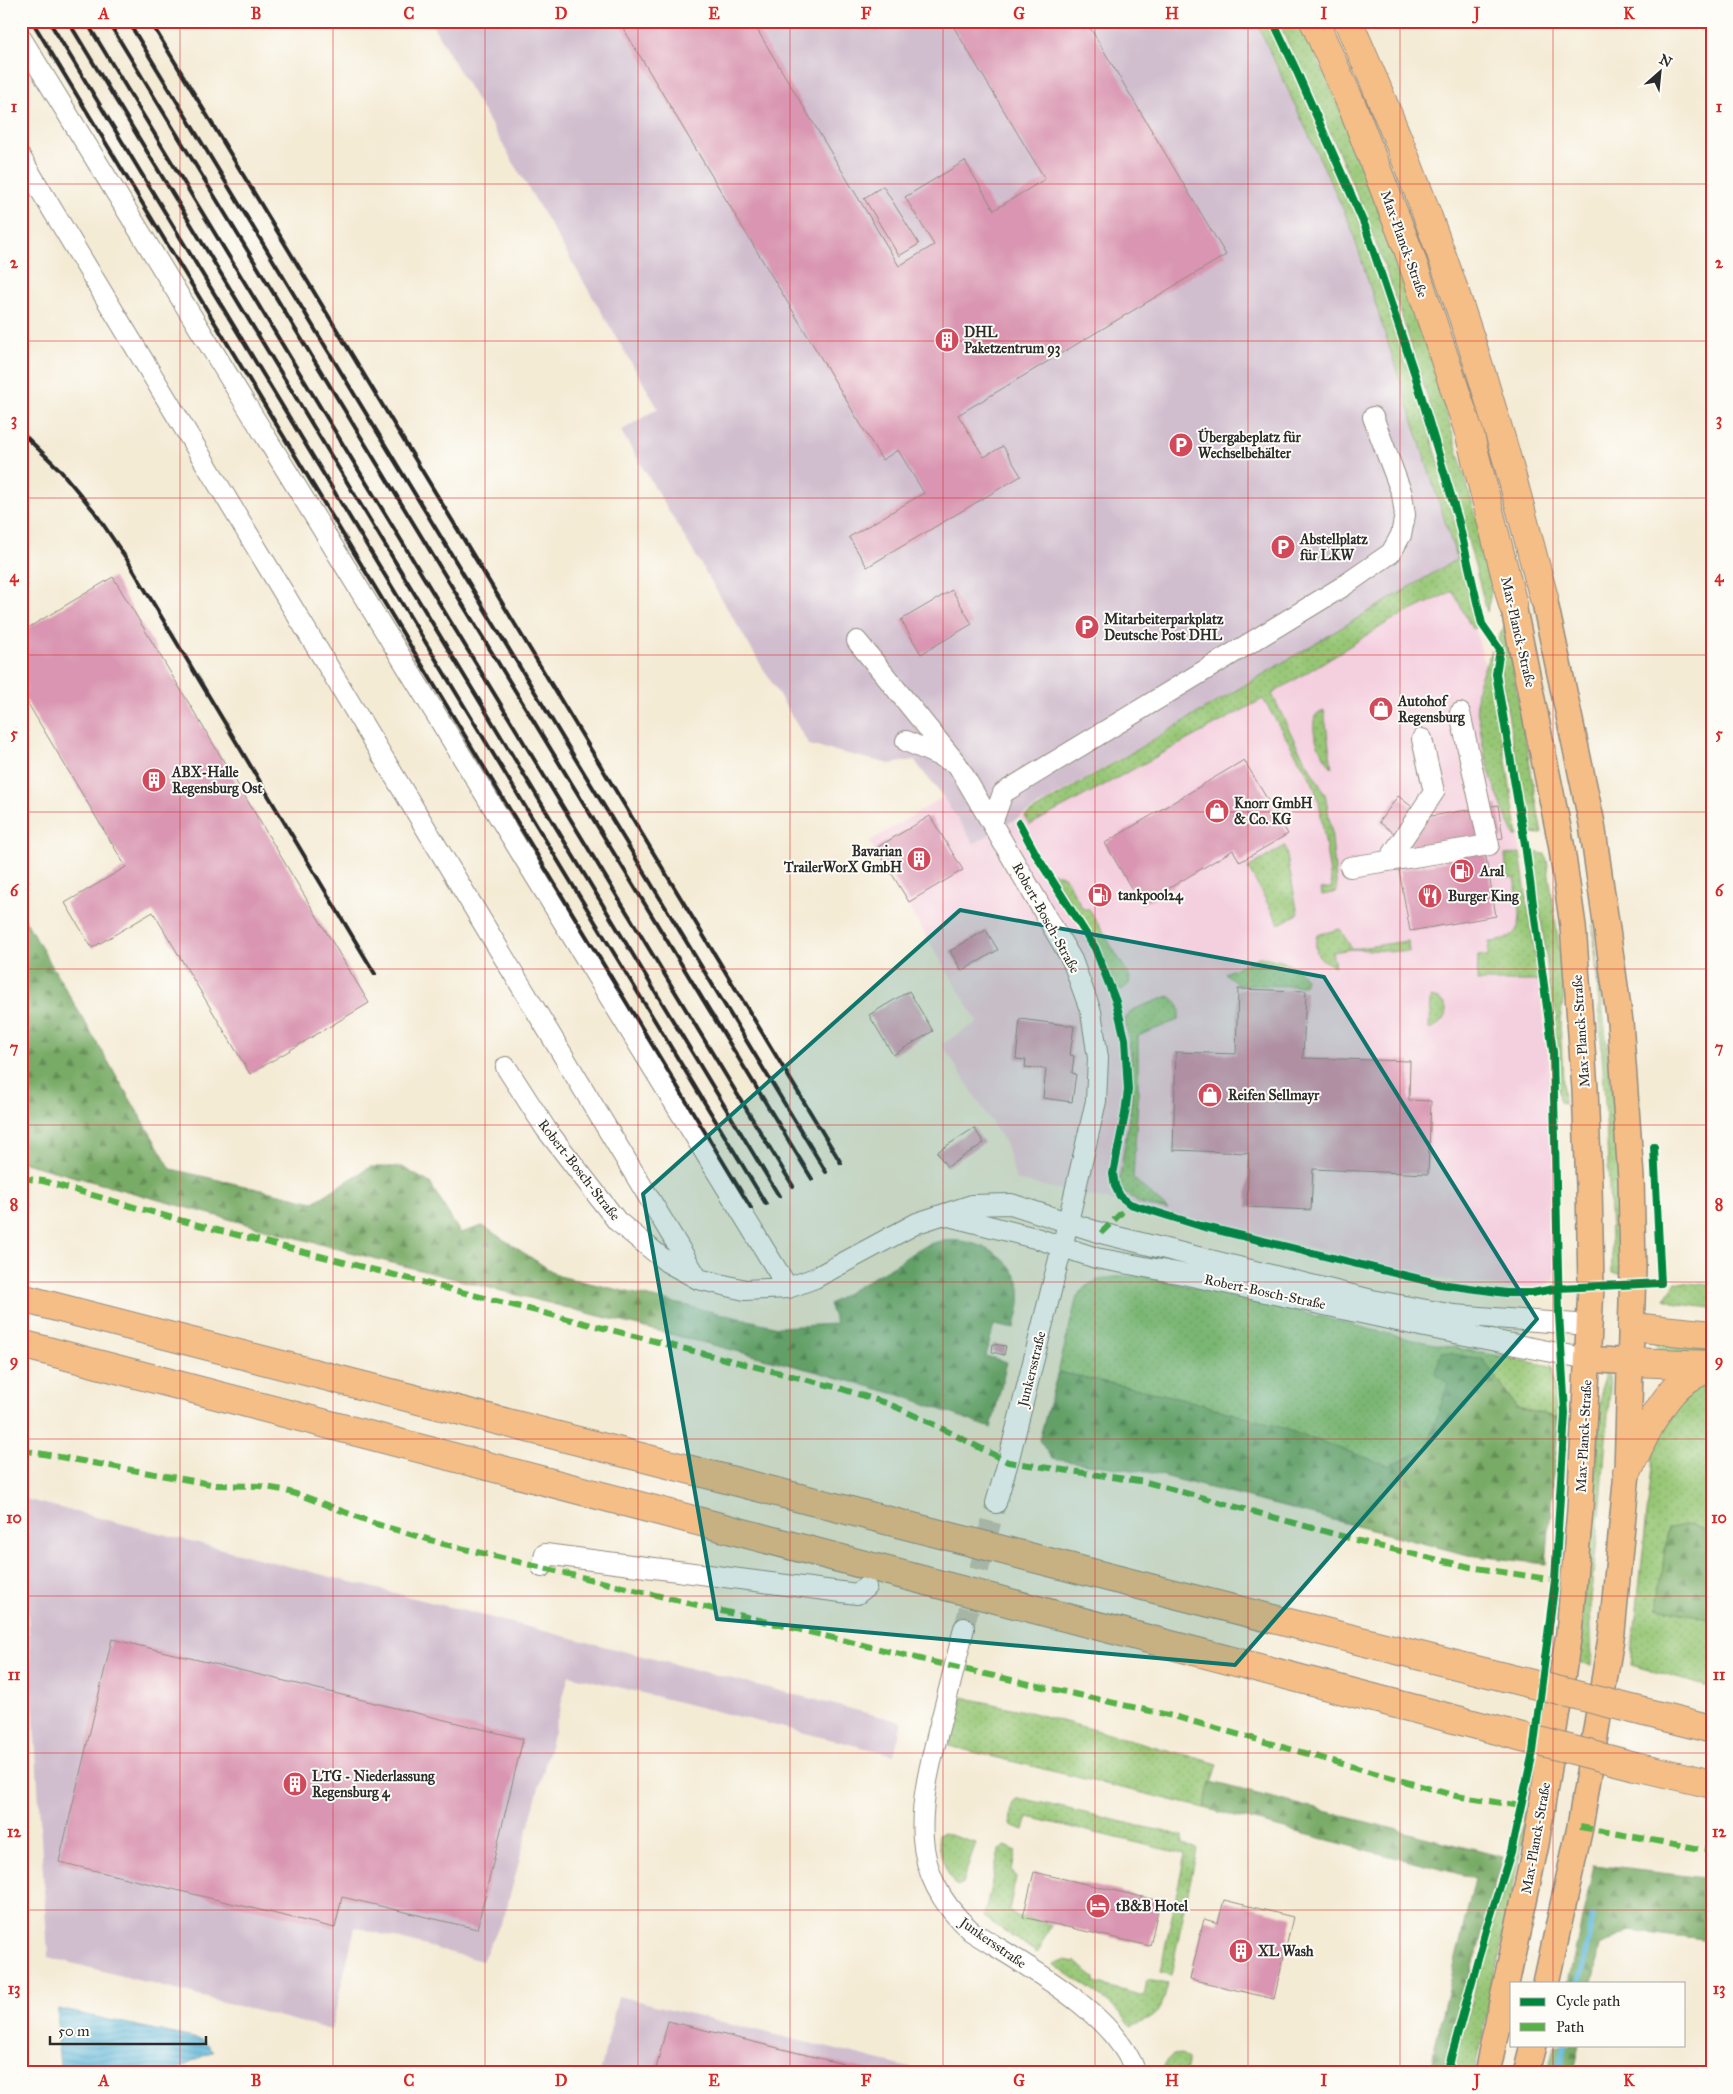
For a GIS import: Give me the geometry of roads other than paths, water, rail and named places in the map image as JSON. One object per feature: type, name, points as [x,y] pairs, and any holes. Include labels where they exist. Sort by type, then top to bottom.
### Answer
[{"type":"highway","name":"Max-Planck-Straße","points":[[1314,21],[1352,106],[1412,261],[1469,432],[1513,605]]},
{"type":"highway","points":[[1348,21],[1380,94],[1435,235],[1496,422],[1544,598]]},
{"type":"highway","points":[[21,1298],[1166,1592],[1712,1729]]},
{"type":"highway","points":[[1632,1327],[1712,1334]]},
{"type":"highway","points":[[21,1344],[1511,1734],[1712,1784]]},
{"type":"highway","points":[[1631,1362],[1712,1366]]},
{"type":"highway","points":[[1627,1472],[1661,1408],[1674,1390],[1690,1377],[1712,1366]]},
{"type":"main road","points":[[1544,598],[1592,824],[1620,1022],[1631,1178],[1632,1327],[1627,1472],[1612,1632],[1580,1827],[1546,1982]]},
{"type":"main road","name":"Max-Planck-Straße","points":[[1487,2073],[1536,1844],[1567,1653],[1580,1510],[1590,1325],[1589,1186],[1585,1089],[1573,926],[1561,843],[1513,605]]},
{"type":"main road","points":[[1590,1325],[1632,1327]]},
{"type":"main road","points":[[1588,1359],[1631,1362]]},
{"type":"main road","points":[[1526,2073],[1533,2046]]},
{"type":"street","points":[[21,38],[788,1288]]},
{"type":"street","points":[[21,158],[698,1279]]},
{"type":"street","points":[[992,823],[1003,793],[1342,587],[1391,553],[1401,536],[1405,515],[1402,494],[1373,417]]},
{"type":"street","name":"Robert-Bosch-Straße","points":[[857,641],[957,764],[1072,960],[1091,1012],[1098,1058],[1096,1101],[1065,1235]]},
{"type":"street","points":[[1350,866],[1489,845],[1460,713]]},
{"type":"street","points":[[1388,860],[1434,792],[1422,739]]},
{"type":"street","points":[[906,741],[957,764]]},
{"type":"street","name":"Robert-Bosch-Straße","points":[[506,1067],[546,1129],[618,1221],[668,1262],[698,1279],[746,1290],[788,1288],[815,1278],[918,1224],[972,1205],[1011,1204],[1065,1235],[1096,1258],[1183,1274],[1435,1329],[1588,1359]]},
{"type":"street","name":"Robert-Bosch-Straße","points":[[945,1216],[1065,1235],[1101,1233],[1372,1300],[1454,1315],[1590,1325]]},
{"type":"street","name":"Junkersstraße","points":[[996,1503],[1065,1235]]},
{"type":"street","points":[[542,1568],[545,1554],[857,1594],[866,1587]]},
{"type":"street","name":"Junkersstraße","points":[[964,1628],[924,1792],[922,1826],[926,1861],[940,1893],[955,1916],[971,1931],[1087,2008],[1113,2033],[1130,2057],[1136,2073]]},
{"type":"water","points":[[58,2009],[203,2040],[213,2051],[169,2073],[61,2073],[57,2040]]},
{"type":"waterway","points":[[1579,1982],[1593,1916]]},
{"type":"waterway","points":[[1559,2073],[1565,2046]]},
{"type":"tunnel","points":[[964,1628],[996,1503]]},
{"type":"railway","points":[[32,21],[751,1208]]},
{"type":"railway","points":[[49,21],[766,1204]]},
{"type":"railway","points":[[68,21],[779,1196]]},
{"type":"railway","points":[[86,21],[793,1186]]},
{"type":"railway","points":[[108,21],[812,1179]]},
{"type":"railway","points":[[128,21],[826,1172]]},
{"type":"railway","points":[[150,21],[841,1163]]},
{"type":"railway","points":[[21,432],[59,469],[94,511],[128,561],[375,974]]},
{"type":"place","name":"DHL Paketzentrum 93","points":[[947,340]]},
{"type":"place","name":"Übergabeplatz für Wechselbehälter","points":[[1181,445]]},
{"type":"place","name":"Abstellplatz für LKW","points":[[1283,547]]},
{"type":"place","name":"Mitarbeiterparkplatz Deutsche Post DHL","points":[[1087,627]]},
{"type":"place","name":"Autohof Regensburg","points":[[1381,709]]},
{"type":"place","name":"ABX-Halle Regensburg Ost","points":[[154,780]]},
{"type":"place","name":"Knorr GmbH & Co. KG","points":[[1217,811]]},
{"type":"place","name":"Bavarian TrailerWorX GmbH","points":[[919,859]]},
{"type":"place","name":"Aral","points":[[1462,871]]},
{"type":"place","name":"tankpool24","points":[[1100,895]]},
{"type":"place","name":"Burger King","points":[[1430,896]]},
{"type":"place","name":"Reifen Sellmayr","points":[[1210,1095]]},
{"type":"place","name":"LTG - Niederlassung Regensburg 4","points":[[295,1784]]},
{"type":"place","name":"tB&B Hotel","points":[[1098,1906]]},
{"type":"place","name":"XL Wash","points":[[1241,1951]]}]
